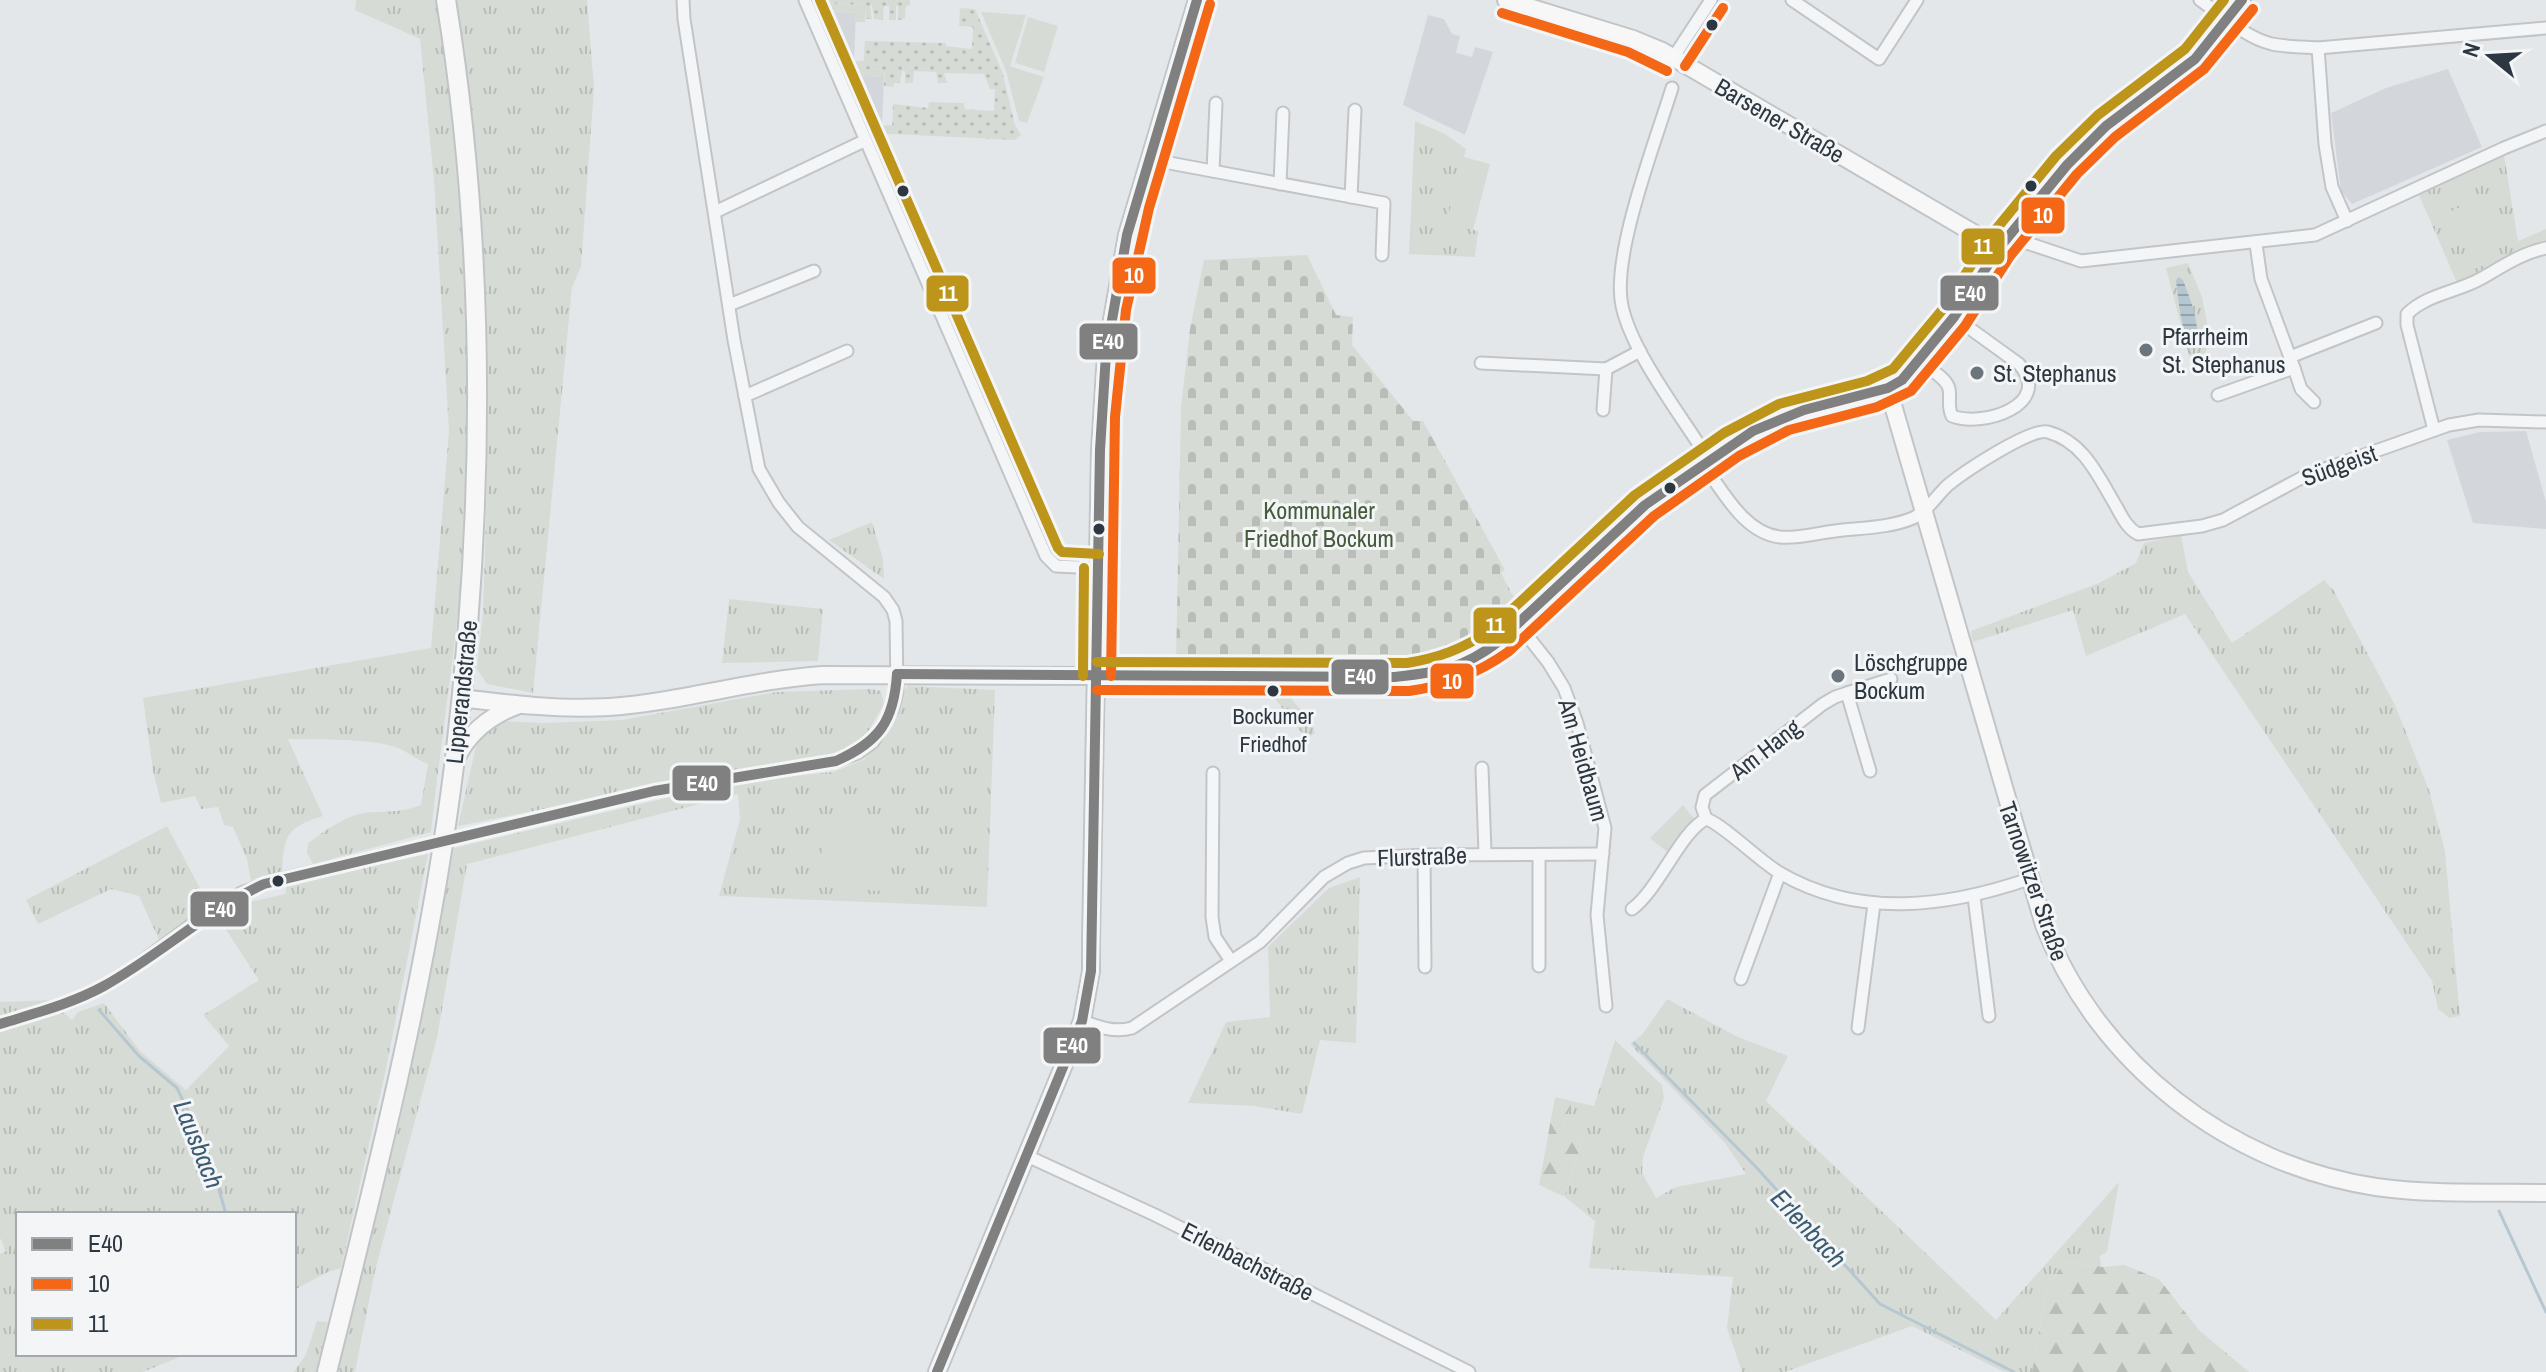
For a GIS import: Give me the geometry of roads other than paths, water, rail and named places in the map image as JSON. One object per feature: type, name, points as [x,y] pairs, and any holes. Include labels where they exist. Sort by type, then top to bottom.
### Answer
[{"type":"main road","name":"Lipperandstraße","points":[[327,1372],[384,1144],[434,891],[455,760],[474,558],[477,477],[476,279],[465,143],[446,0]]},
{"type":"main road","points":[[937,1372],[1082,1021],[1091,971],[1101,416],[1106,354],[1119,268],[1148,159],[1197,0]]},
{"type":"main road","name":"Barsener Straße","points":[[1506,0],[1633,39],[1673,58],[1999,248]]},
{"type":"main road","points":[[461,698],[520,705],[609,707],[778,678],[897,674],[1394,677],[1452,670],[1478,657],[1518,624],[1645,505],[1753,431],[1784,417],[1888,388],[1902,380],[1954,317],[1999,248],[2093,137],[2195,59],[2242,0]]},
{"type":"main road","name":"Tarnowitzer Straße","points":[[1888,388],[2029,879],[2054,950],[2080,998],[2096,1020],[2133,1064],[2165,1092],[2218,1130],[2293,1165],[2355,1183],[2395,1189],[2546,1193]]},
{"type":"main road","points":[[455,760],[461,747],[480,726],[520,705]]},
{"type":"street","points":[[0,1024],[73,1001],[103,987],[215,908],[241,893],[277,880],[654,791],[836,761],[858,753],[873,742],[893,708],[897,691],[898,637],[893,610],[884,597],[815,543],[779,503],[759,469],[729,305],[683,0]]},
{"type":"street","points":[[805,0],[1046,556],[1056,566],[1098,568]]},
{"type":"street","points":[[1673,58],[1711,0]]},
{"type":"street","points":[[1792,0],[1879,59],[1917,0]]},
{"type":"street","points":[[2200,0],[2254,37],[2271,44],[2318,48],[2546,28]]},
{"type":"street","points":[[2318,48],[2325,144],[2332,187],[2347,221]]},
{"type":"street","points":[[1672,88],[1627,239],[1622,269],[1621,304],[1640,351],[1738,510],[1763,533],[1776,536],[1885,525],[1913,518],[1923,511]]},
{"type":"street","points":[[1213,171],[1216,103]]},
{"type":"street","points":[[1351,197],[1355,110]]},
{"type":"street","points":[[1280,184],[1283,113]]},
{"type":"street","points":[[2011,234],[2018,240],[2081,261],[2256,244],[2315,235],[2546,131]]},
{"type":"street","points":[[715,212],[864,141]]},
{"type":"street","points":[[1148,159],[1384,203],[1382,255]]},
{"type":"street","points":[[2256,244],[2261,279],[2301,389],[2314,402]]},
{"type":"street","points":[[2434,430],[2407,325],[2407,314],[2416,305],[2482,278],[2535,250],[2546,248]]},
{"type":"street","points":[[729,305],[814,271]]},
{"type":"street","points":[[1919,361],[1946,383],[1952,416],[1989,419],[2004,415],[2017,406],[2030,382],[2026,372],[1954,317]]},
{"type":"street","points":[[2218,395],[2376,323]]},
{"type":"street","points":[[745,396],[847,351]]},
{"type":"street","points":[[1481,363],[1606,369],[1640,351]]},
{"type":"street","points":[[1603,410],[1606,369]]},
{"type":"street","name":"Südgeist","points":[[1923,511],[1952,482],[2036,431],[2047,431],[2073,443],[2090,462],[2125,522],[2138,534],[2202,526],[2223,520],[2305,476],[2434,430],[2479,420],[2546,422]]},
{"type":"street","name":"Am Heidbaum","points":[[1518,624],[1564,688],[1577,723],[1605,828],[1597,915],[1606,1006]]},
{"type":"street","name":"Am Hang","points":[[1632,909],[1643,901],[1688,837],[1706,819],[1702,807],[1705,795],[1823,704],[1891,679]]},
{"type":"street","points":[[1847,693],[1870,771]]},
{"type":"street","points":[[1482,768],[1485,853]]},
{"type":"street","points":[[1213,773],[1212,917],[1215,937],[1231,961]]},
{"type":"street","points":[[1706,819],[1714,821],[1780,873],[1830,894],[1874,904],[1922,905],[1974,897],[2029,879]]},
{"type":"street","name":"Flurstraße","points":[[1082,1021],[1104,1029],[1121,1031],[1132,1028],[1260,942],[1324,877],[1348,863],[1364,858],[1424,855],[1603,854]]},
{"type":"street","points":[[1424,855],[1425,967]]},
{"type":"street","points":[[1539,855],[1539,966]]},
{"type":"street","points":[[1741,979],[1780,873]]},
{"type":"street","points":[[1974,897],[1989,1016]]},
{"type":"street","points":[[1858,1028],[1874,904]]},
{"type":"street","name":"Erlenbachstraße","points":[[1025,1155],[1155,1215],[1469,1372]]},
{"type":"waterway","name":"Lausbach","points":[[99,1010],[139,1056],[177,1088],[209,1155],[225,1212]]},
{"type":"waterway","name":"Erlenbach","points":[[1634,1043],[1756,1167],[1880,1304],[2014,1372]]},
{"type":"waterway","points":[[2499,1211],[2546,1312]]},
{"type":"place","name":"Pfarrheim St. Stephanus","points":[[2146,350]]},
{"type":"place","name":"St. Stephanus","points":[[1977,373]]},
{"type":"place","name":"Löschgruppe Bockum","points":[[1838,676]]},
{"type":"place","name":"Bockumer Friedhof","points":[[1273,691]]},
{"type":"park label","name":"Kommunaler Friedhof Bockum","points":[[1319,524]]}]
